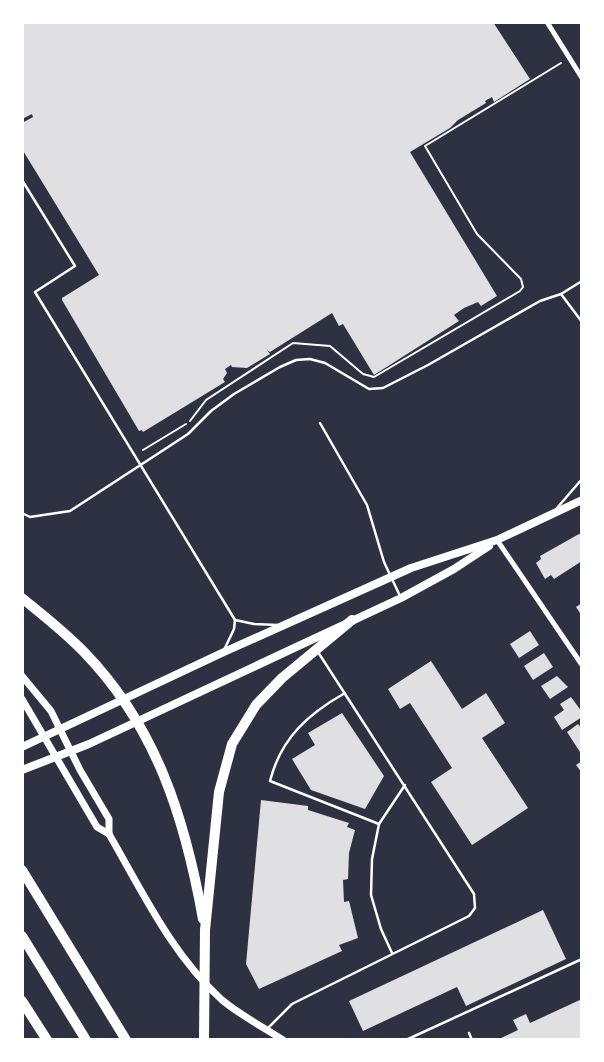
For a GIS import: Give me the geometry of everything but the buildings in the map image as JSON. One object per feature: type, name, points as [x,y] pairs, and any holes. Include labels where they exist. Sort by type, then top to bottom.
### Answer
[{"type":"highway","points":[[22,598],[85,653],[113,685],[146,735],[171,788],[194,873],[205,930]]},
{"type":"highway","points":[[203,1034],[205,930],[219,792],[232,744],[256,704],[282,678],[352,620]]},
{"type":"highway","points":[[22,870],[126,1040]]},
{"type":"highway","points":[[22,936],[86,1040]]},
{"type":"highway","points":[[22,1001],[47,1040]]},
{"type":"main road","points":[[22,747],[224,652],[411,568],[497,540],[582,500]]},
{"type":"main road","points":[[22,770],[122,729],[401,598],[454,569],[497,540]]},
{"type":"street","points":[[547,22],[582,78]]},
{"type":"street","points":[[497,540],[582,666]]},
{"type":"street","points":[[22,676],[51,711],[61,729],[70,751],[109,819],[109,834]]},
{"type":"street","points":[[22,700],[97,827],[109,834],[168,936],[191,966],[223,1000],[283,1040]]},
{"type":"lane","points":[[22,180],[75,266],[35,292],[235,620],[234,629],[224,652]]},
{"type":"lane","points":[[22,513],[30,516],[70,511],[188,434],[211,411],[234,394],[270,372],[296,360],[325,363],[369,389],[383,388],[428,366],[471,339],[540,301],[561,294],[582,281]]},
{"type":"lane","points":[[561,294],[582,322]]},
{"type":"lane","points":[[320,423],[367,505],[384,562],[401,598]]},
{"type":"lane","points":[[552,514],[582,479]]},
{"type":"lane","points":[[235,620],[254,624],[284,625]]},
{"type":"lane","points":[[267,1029],[292,1004],[469,916],[475,908],[474,894],[405,784],[316,649]]},
{"type":"lane","points":[[344,693],[301,723],[275,763],[270,780],[379,824]]},
{"type":"lane","points":[[392,953],[381,929],[371,895],[372,859],[379,824],[405,784]]},
{"type":"lane","points":[[406,1040],[582,959]]},
{"type":"lane","points":[[469,1033],[472,1040]]},
{"type":"path","points":[[143,450],[188,423],[206,400],[265,364],[286,346],[293,343],[330,346],[363,374],[374,377],[520,291],[522,287],[521,279],[477,234],[425,146],[561,63]]},
{"type":"path","points":[[262,358],[265,364]]}]
